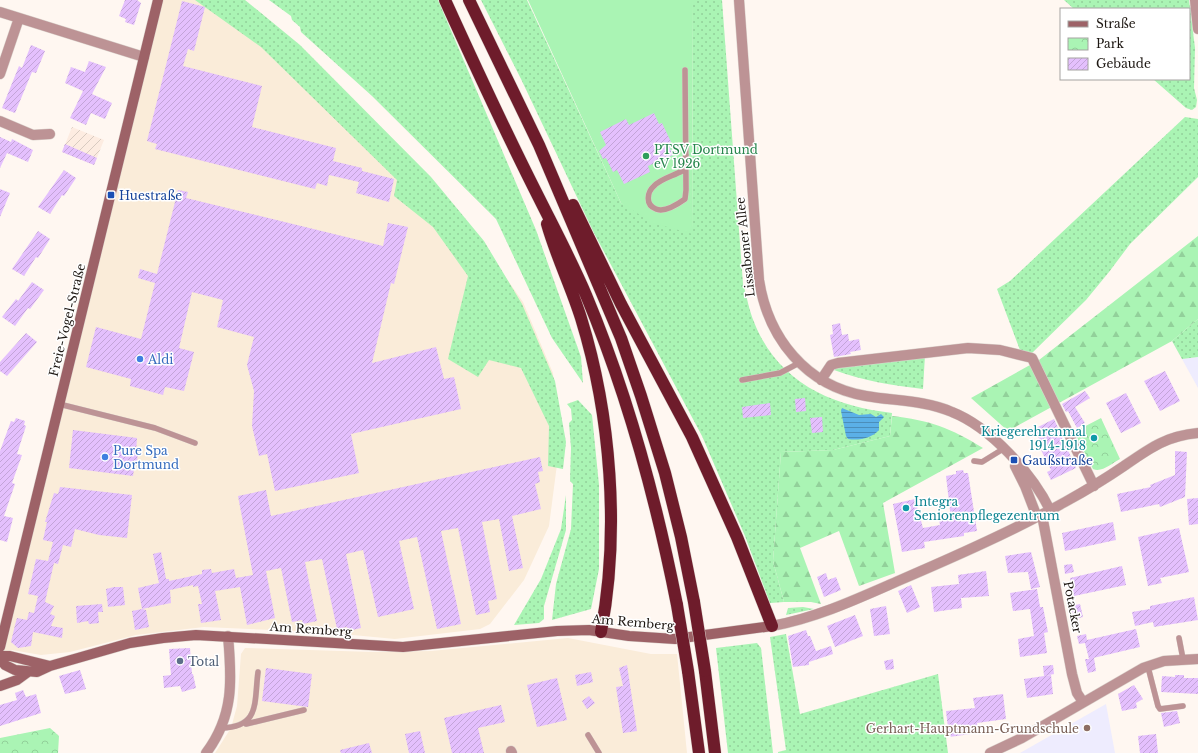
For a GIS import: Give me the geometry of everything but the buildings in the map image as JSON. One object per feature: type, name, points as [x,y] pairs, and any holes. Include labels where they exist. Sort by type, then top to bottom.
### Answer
[{"type":"highway","points":[[445,0],[539,198],[560,236],[586,296],[619,382],[645,464],[664,538],[688,671],[698,753]]},
{"type":"highway","points":[[469,0],[539,145],[598,282],[641,396],[674,509],[694,602],[705,670],[715,753]]},
{"type":"highway","points":[[539,145],[566,191],[621,304],[692,437],[737,537],[772,626]]},
{"type":"highway","points":[[539,198],[550,235],[581,317],[590,349],[602,415],[609,483],[610,538],[608,576],[601,632]]},
{"type":"street","name":"Freie-Vogel-Straße","points":[[0,647],[158,0]]},
{"type":"street","name":"Lissaboner Allee","points":[[739,0],[757,265],[761,295],[770,323],[780,340],[799,363],[821,380],[846,391],[863,396],[916,402],[952,412],[988,433],[1029,476],[1043,514]]},
{"type":"street","points":[[1195,0],[1198,29]]},
{"type":"street","points":[[0,12],[144,58]]},
{"type":"street","points":[[0,74],[19,18]]},
{"type":"street","points":[[0,121],[33,135],[50,134]]},
{"type":"street","points":[[821,380],[831,365],[838,363],[968,348],[1000,350],[1032,358],[1094,486]]},
{"type":"street","name":"Am Remberg","points":[[0,659],[6,665],[28,672],[42,671],[50,666],[140,641],[196,635],[377,647],[403,647],[519,634],[564,631],[601,632],[629,636],[675,639],[772,626],[811,616],[838,606],[951,558],[1043,514],[1094,486],[1155,444],[1176,437],[1198,433]]},
{"type":"street","name":"Lissaboner Allee","points":[[1011,457],[1025,486],[1043,514]]},
{"type":"street","name":"Potacker","points":[[1043,514],[1072,674],[1077,693],[1083,702]]},
{"type":"street","points":[[206,753],[221,728],[227,711],[231,688],[228,636]]},
{"type":"street","name":"Am Remberg","points":[[0,656],[10,656],[50,666]]},
{"type":"street","points":[[990,753],[1022,738],[1083,702],[1148,667],[1164,661],[1198,659]]},
{"type":"street","points":[[0,686],[17,680],[28,672]]},
{"type":"lane","points":[[685,70],[686,155],[685,199],[666,209],[656,210],[650,205],[648,198],[649,191],[655,184],[682,171],[686,155]]},
{"type":"lane","points":[[742,380],[780,373],[799,363]]},
{"type":"lane","points":[[59,404],[155,428],[195,443]]},
{"type":"lane","points":[[974,461],[982,462],[1003,449]]},
{"type":"lane","points":[[1179,638],[1183,659]]},
{"type":"lane","points":[[1148,667],[1160,709],[1183,706]]},
{"type":"lane","points":[[244,724],[249,720],[253,712],[258,672]]},
{"type":"lane","points":[[221,728],[234,728],[244,724],[304,710]]},
{"type":"lane","points":[[588,735],[598,753]]},
{"type":"shaded area","points":[[160,0],[229,0],[490,255],[523,302],[553,373],[559,449],[549,526],[524,580],[490,624],[480,629],[395,639],[321,632],[204,627],[136,635],[70,652],[41,655],[12,650],[0,655]]},
{"type":"shaded area","points":[[72,127],[104,140],[94,165],[62,152]]},
{"type":"shaded area","points":[[1198,357],[1198,388],[1182,359]]},
{"type":"shaded area","points":[[568,638],[651,654],[677,654],[687,753],[215,753],[231,728],[237,706],[241,654],[245,648],[373,652],[431,651]]},
{"type":"shaded area","name":"Gerhart-Hauptmann-Grundschule","points":[[1106,704],[1115,753],[1020,753]]},
{"type":"green space","points":[[195,0],[245,0],[300,45],[431,177],[484,241],[522,304],[555,381],[566,442],[563,469],[548,466],[549,426],[521,368],[489,360],[478,377],[448,359],[468,276],[433,227],[394,196],[397,180],[261,47]]},
{"type":"green space","points":[[269,0],[438,0],[536,230],[581,357],[583,383],[552,338],[496,219],[372,96],[301,32],[300,27],[292,20],[291,16]]},
{"type":"green space","points":[[481,0],[527,0],[621,203],[693,233],[692,0],[722,0],[743,284],[754,322],[764,343],[777,361],[792,376],[810,388],[828,397],[848,404],[870,410],[892,413],[890,436],[833,450],[781,452],[773,561],[784,602],[770,603],[745,536],[702,436],[594,233],[521,79]]},
{"type":"green space","name":"PTSV Dortmund eV 1926","points":[[528,0],[692,0],[693,234],[653,223],[621,203]]},
{"type":"green space","points":[[1064,0],[1189,0],[1190,8],[1073,8]]},
{"type":"green space","points":[[1190,8],[1195,48],[1194,88],[1197,100],[1196,107],[1192,110],[1186,108],[1154,80],[1190,80]]},
{"type":"green space","points":[[1185,117],[1198,119],[1198,177],[1130,244],[1086,300],[1031,354],[1020,350],[997,289],[1010,281]]},
{"type":"green space","points":[[1198,236],[1198,319],[1172,341],[1008,431],[971,398],[1039,360]]},
{"type":"green space","points":[[1198,319],[1198,357],[1182,359],[1172,341]]},
{"type":"green space","points":[[925,355],[923,389],[867,380],[834,370],[836,368]]},
{"type":"green space","points":[[578,400],[592,415],[599,485],[599,569],[591,609],[552,620],[556,584],[571,529],[573,484],[570,481],[571,448],[569,423],[572,420],[571,409],[567,404]]},
{"type":"green space","points":[[892,416],[917,420],[939,426],[960,435],[983,448],[883,503],[895,573],[859,586],[839,531],[800,548],[821,604],[811,602],[784,602],[773,561],[781,452],[833,450],[890,436]]},
{"type":"green space","points":[[1101,418],[1120,459],[1103,469],[1096,470],[1093,469],[1074,432]]},
{"type":"green space","points":[[566,495],[566,530],[544,606],[544,619],[539,623],[514,625],[541,579],[561,529]]},
{"type":"green space","points":[[803,607],[814,609],[786,615],[788,608]]},
{"type":"green space","points":[[786,634],[800,714],[938,674],[948,753],[778,753],[786,750],[770,637]]},
{"type":"green space","points":[[757,643],[761,648],[773,753],[728,753],[716,648]]},
{"type":"green space","points":[[50,728],[59,736],[58,753],[0,753],[0,738]]},
{"type":"water","points":[[842,408],[859,415],[871,414],[876,417],[881,414],[884,417],[879,422],[879,430],[873,435],[865,438],[856,440],[848,439],[846,436],[841,411]]},
{"type":"place","name":"PTSV Dortmund eV 1926","points":[[646,156]]},
{"type":"place","name":"Huestraße","points":[[111,195]]},
{"type":"place","name":"Aldi","points":[[140,359]]},
{"type":"place","name":"Kriegerehrenmal 1914-1918","points":[[1094,438]]},
{"type":"place","name":"Pure Spa Dortmund","points":[[105,457]]},
{"type":"place","name":"Gaußstraße","points":[[1014,460]]},
{"type":"place","name":"Integra Seniorenpflegezentrum","points":[[906,508]]},
{"type":"place","name":"Total","points":[[180,661]]},
{"type":"place","name":"Gerhart-Hauptmann-Grundschule","points":[[1087,728]]}]
